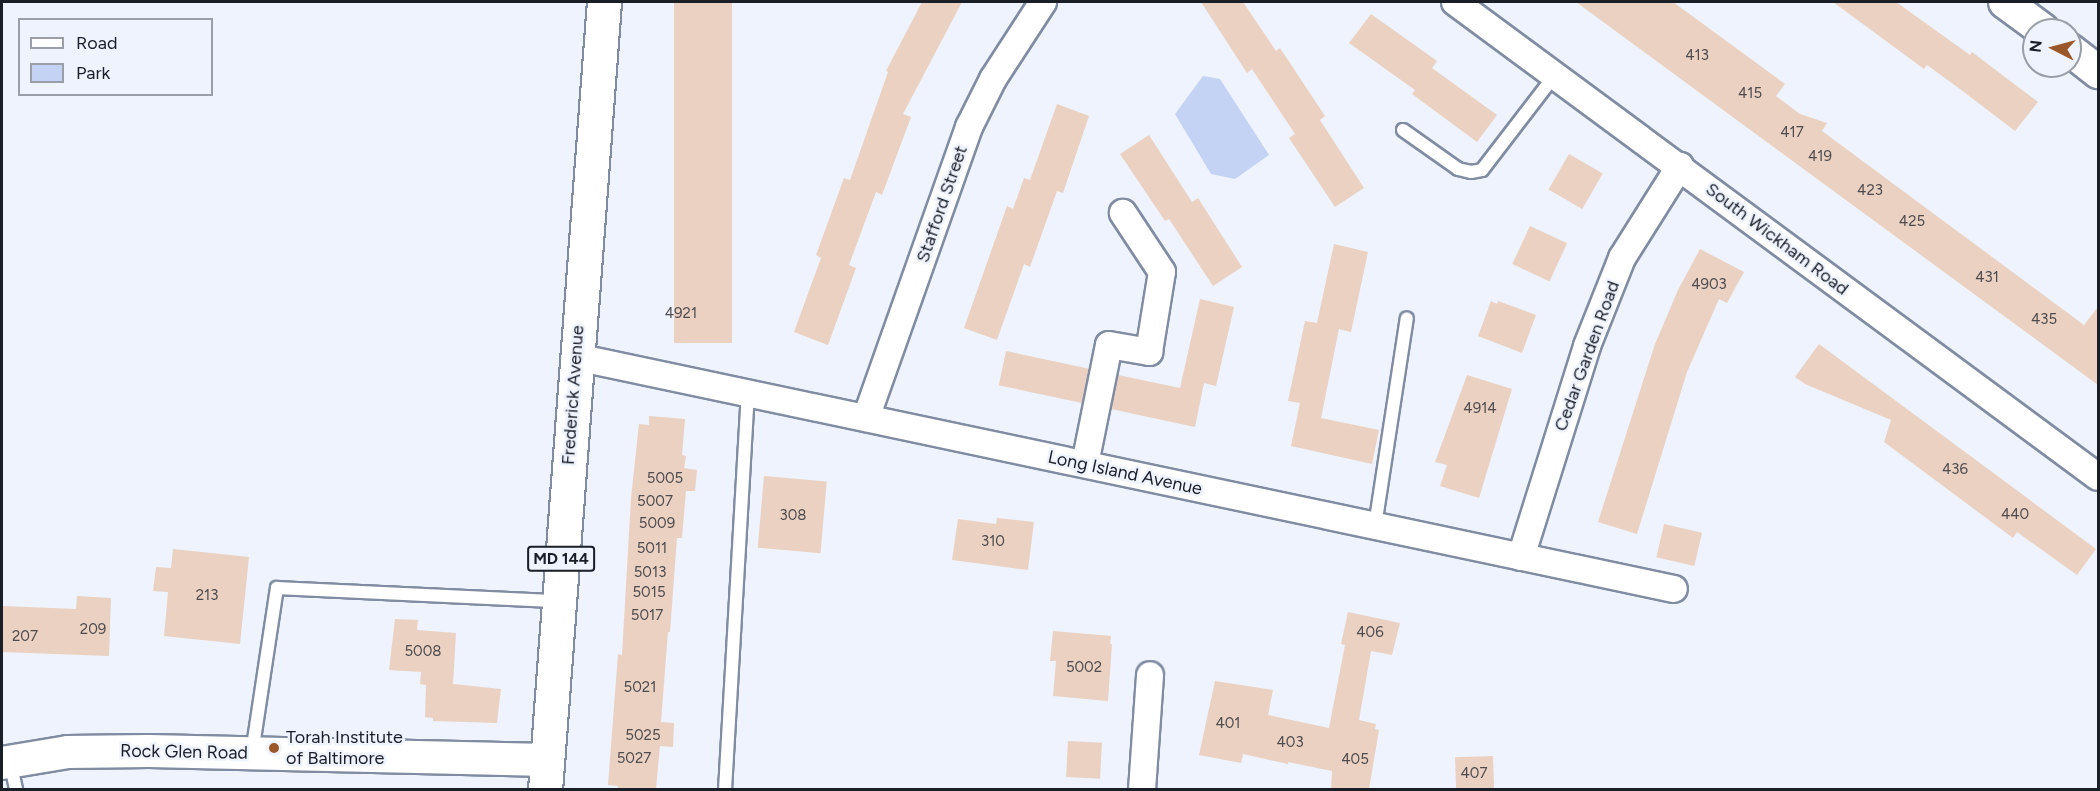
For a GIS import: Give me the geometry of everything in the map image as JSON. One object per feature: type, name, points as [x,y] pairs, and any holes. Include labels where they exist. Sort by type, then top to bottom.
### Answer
[{"type":"main road","name":"Frederick Avenue","points":[[546,775],[603,2]]},
{"type":"street","name":"Stafford Street","points":[[866,418],[969,127],[993,79],[1043,2]]},
{"type":"street","name":"South Wickham Road","points":[[1455,2],[2098,477]]},
{"type":"street","points":[[2005,2],[2027,18]]},
{"type":"street","points":[[2082,59],[2098,72]]},
{"type":"street","name":"Cedar Garden Road","points":[[1521,557],[1564,414],[1604,302],[1622,258],[1680,166]]},
{"type":"street","points":[[1084,464],[1109,345],[1149,352],[1162,272],[1123,213]]},
{"type":"street","name":"Long Island Avenue","points":[[576,357],[1674,589]]},
{"type":"street","points":[[1142,789],[1150,675]]},
{"type":"street","name":"Rock Glen Road","points":[[9,771],[68,752],[252,753],[546,775]]},
{"type":"lane","points":[[1403,130],[1458,169],[1471,172],[1482,170],[1555,75]]},
{"type":"lane","points":[[1375,526],[1407,318]]},
{"type":"lane","points":[[725,789],[748,393]]},
{"type":"lane","points":[[252,753],[277,588],[558,601]]},
{"type":"green space","points":[[1203,76],[1220,79],[1269,155],[1235,179],[1211,174],[1175,114]]},
{"type":"building","points":[[674,2],[732,2],[732,343],[674,343]]},
{"type":"building","points":[[922,2],[962,2],[903,114],[911,117],[882,195],[876,192],[849,265],[856,268],[828,345],[794,332],[821,258],[816,255],[844,178],[850,180],[888,72],[886,71]]},
{"type":"building","points":[[1201,2],[1243,2],[1276,51],[1280,48],[1325,116],[1320,120],[1364,188],[1335,207],[1289,138],[1295,134],[1252,69],[1247,73]]},
{"type":"building","points":[[1576,2],[1673,2],[1785,84],[1776,96],[1800,114],[1827,123],[1822,131],[2084,325],[2098,307],[2098,385]]},
{"type":"building","points":[[1833,2],[1896,2],[1970,55],[1972,52],[2038,102],[2015,131],[1927,65],[1924,69]]},
{"type":"building","points":[[1371,14],[1437,61],[1432,68],[1497,115],[1477,142],[1412,94],[1415,90],[1349,43]]},
{"type":"building","points":[[1057,104],[1089,116],[1063,193],[1057,191],[1030,267],[1024,264],[997,340],[964,328],[1007,206],[1013,209],[1024,178],[1030,180]]},
{"type":"building","points":[[1149,135],[1192,202],[1198,198],[1242,267],[1213,286],[1169,219],[1165,221],[1120,154]]},
{"type":"building","points":[[1569,154],[1603,174],[1582,209],[1548,190]]},
{"type":"building","points":[[1530,226],[1567,243],[1549,281],[1512,264]]},
{"type":"building","points":[[1334,244],[1368,252],[1351,332],[1339,329],[1321,418],[1379,430],[1372,464],[1291,446],[1300,403],[1288,401],[1305,321],[1317,323]]},
{"type":"building","points":[[1700,249],[1744,272],[1727,303],[1719,299],[1687,372],[1637,534],[1598,522],[1655,344],[1678,290]]},
{"type":"building","points":[[1200,299],[1234,307],[1216,386],[1204,383],[1195,427],[1111,409],[1118,375],[1180,388]]},
{"type":"building","points":[[1491,301],[1497,304],[1498,301],[1536,315],[1522,353],[1478,336]]},
{"type":"building","points":[[1819,344],[2096,549],[2077,575],[2017,532],[2013,538],[1884,442],[1891,420],[1805,384],[1795,377]]},
{"type":"building","points":[[1006,351],[1089,369],[1082,403],[999,385]]},
{"type":"building","points":[[1467,375],[1512,389],[1479,498],[1440,486],[1447,465],[1435,462]]},
{"type":"building","points":[[649,416],[685,419],[682,455],[686,456],[684,468],[697,470],[695,491],[686,491],[682,538],[677,538],[670,632],[668,632],[661,722],[674,723],[673,747],[660,746],[656,789],[617,789],[618,786],[608,785],[618,654],[622,655],[631,498],[639,424],[649,425]]},
{"type":"building","points":[[764,476],[827,481],[820,553],[758,548]]},
{"type":"building","points":[[997,518],[1034,522],[1028,570],[952,560],[958,519],[996,524]]},
{"type":"building","points":[[1664,524],[1702,533],[1694,566],[1656,557]]},
{"type":"building","points":[[173,549],[249,557],[240,644],[164,636],[168,592],[153,591],[156,567],[171,568]]},
{"type":"building","points":[[77,596],[111,598],[109,656],[2,652],[2,606],[76,609]]},
{"type":"building","points":[[1348,612],[1400,623],[1392,655],[1371,651],[1359,720],[1376,724],[1375,729],[1379,730],[1369,789],[1331,789],[1332,771],[1288,762],[1288,764],[1243,754],[1241,763],[1199,755],[1215,681],[1273,690],[1268,715],[1329,728],[1345,645],[1341,644]]},
{"type":"building","points":[[395,619],[418,620],[417,630],[456,633],[453,684],[501,689],[497,723],[433,721],[433,718],[425,717],[426,685],[420,684],[421,672],[389,670]]},
{"type":"building","points":[[1053,631],[1111,636],[1108,701],[1053,696],[1056,661],[1050,661]]},
{"type":"building","points":[[1068,741],[1102,743],[1100,779],[1066,777]]},
{"type":"building","points":[[1493,756],[1494,789],[1456,790],[1455,757]]},
{"type":"place","name":"Torah Institute of Baltimore","points":[[274,748]]}]
